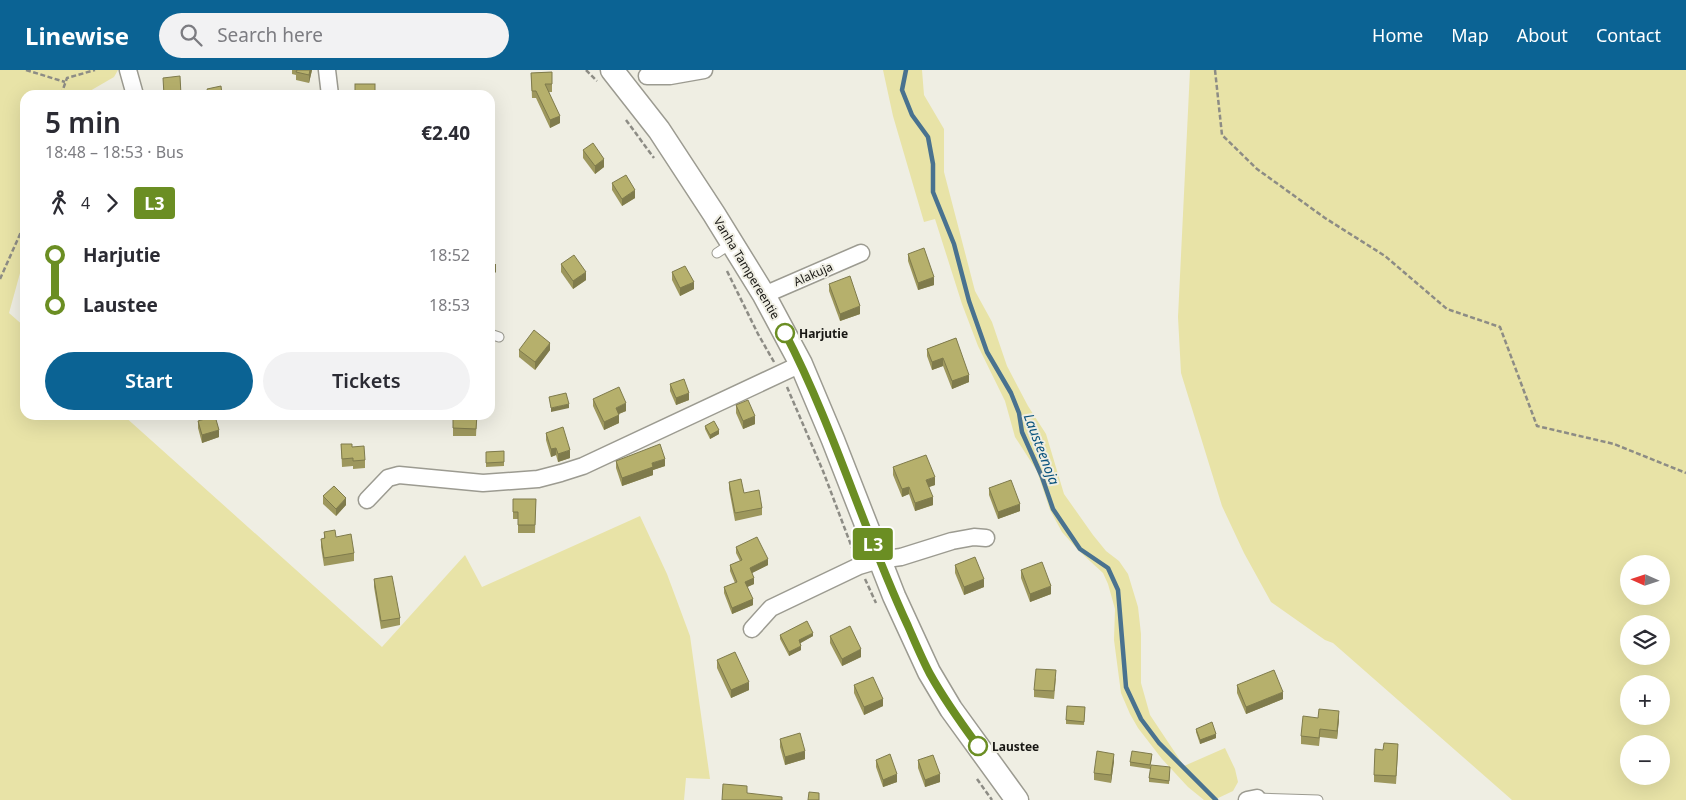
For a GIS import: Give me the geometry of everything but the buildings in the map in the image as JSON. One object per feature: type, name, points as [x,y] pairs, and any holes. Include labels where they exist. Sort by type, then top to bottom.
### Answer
[{"type":"main road","name":"Vanha Tampereentie","points":[[606,78],[627,91],[659,130],[725,248],[764,295],[801,364],[833,440],[869,563],[894,596],[929,672],[951,709],[1017,800]]},
{"type":"street","points":[[128,70],[134,90]]},
{"type":"street","points":[[327,70],[329,90]]},
{"type":"street","points":[[627,91],[648,73],[670,76],[704,70]]},
{"type":"street","name":"Alakuja","points":[[764,295],[861,253]]},
{"type":"street","points":[[367,500],[388,478],[398,475],[483,483],[510,482],[538,479],[583,466],[801,364]]},
{"type":"street","points":[[752,629],[771,608],[869,563],[901,557],[952,541],[974,537],[986,538]]},
{"type":"lane","points":[[1252,799],[1318,800]]},
{"type":"path","points":[[26,70],[65,82]]},
{"type":"path","points":[[63,90],[66,78],[95,70]]},
{"type":"path","points":[[586,70],[606,78]]},
{"type":"path","points":[[1215,70],[1222,135],[1257,169],[1325,218],[1385,256],[1447,309],[1500,328],[1537,426],[1614,444],[1686,473]]},
{"type":"path","points":[[623,116],[654,159]]},
{"type":"path","points":[[0,279],[20,234]]},
{"type":"path","points":[[725,248],[758,334],[781,375],[812,445],[869,563],[878,608]]},
{"type":"path","points":[[973,773],[992,800]]},
{"type":"shaded area","points":[[0,70],[118,70],[114,77],[92,90],[20,90],[20,273],[9,313],[20,323],[20,420],[129,420],[382,647],[465,555],[482,587],[640,516],[667,574],[690,636],[710,779],[686,778],[684,800],[0,800]]},
{"type":"shaded area","points":[[883,70],[922,70],[924,95],[944,129],[944,172],[975,291],[992,322],[1007,366],[1028,406],[1046,434],[1064,494],[1093,535],[1106,551],[1119,561],[1128,574],[1138,607],[1141,634],[1141,683],[1150,715],[1184,766],[1225,748],[1235,769],[1238,782],[1233,791],[1214,800],[1204,800],[1188,787],[1162,759],[1138,728],[1130,714],[1121,693],[1114,640],[1115,609],[1108,584],[1103,573],[1062,532],[1050,510],[1037,471],[1015,437],[1005,401],[978,346],[962,304],[935,219],[924,222],[893,116]]},
{"type":"shaded area","points":[[1190,70],[1686,70],[1686,800],[1512,800],[1333,643],[1325,640],[1271,602],[1244,553],[1222,506],[1181,373],[1178,317]]},
{"type":"waterway","name":"Lausteenoja","points":[[906,70],[902,90],[912,115],[928,137],[933,164],[933,192],[954,244],[969,301],[987,352],[1011,393],[1019,413],[1022,432],[1042,477],[1053,509],[1080,549],[1108,568],[1118,590],[1126,687],[1141,719],[1159,743],[1216,800]]},
{"type":"bus line","name":"L3","points":[[785,333],[801,364],[894,596],[929,672],[951,709],[978,746]]},
{"type":"place","name":"Harjutie","points":[[785,333]]},
{"type":"place","name":"Laustee","points":[[978,746]]}]
